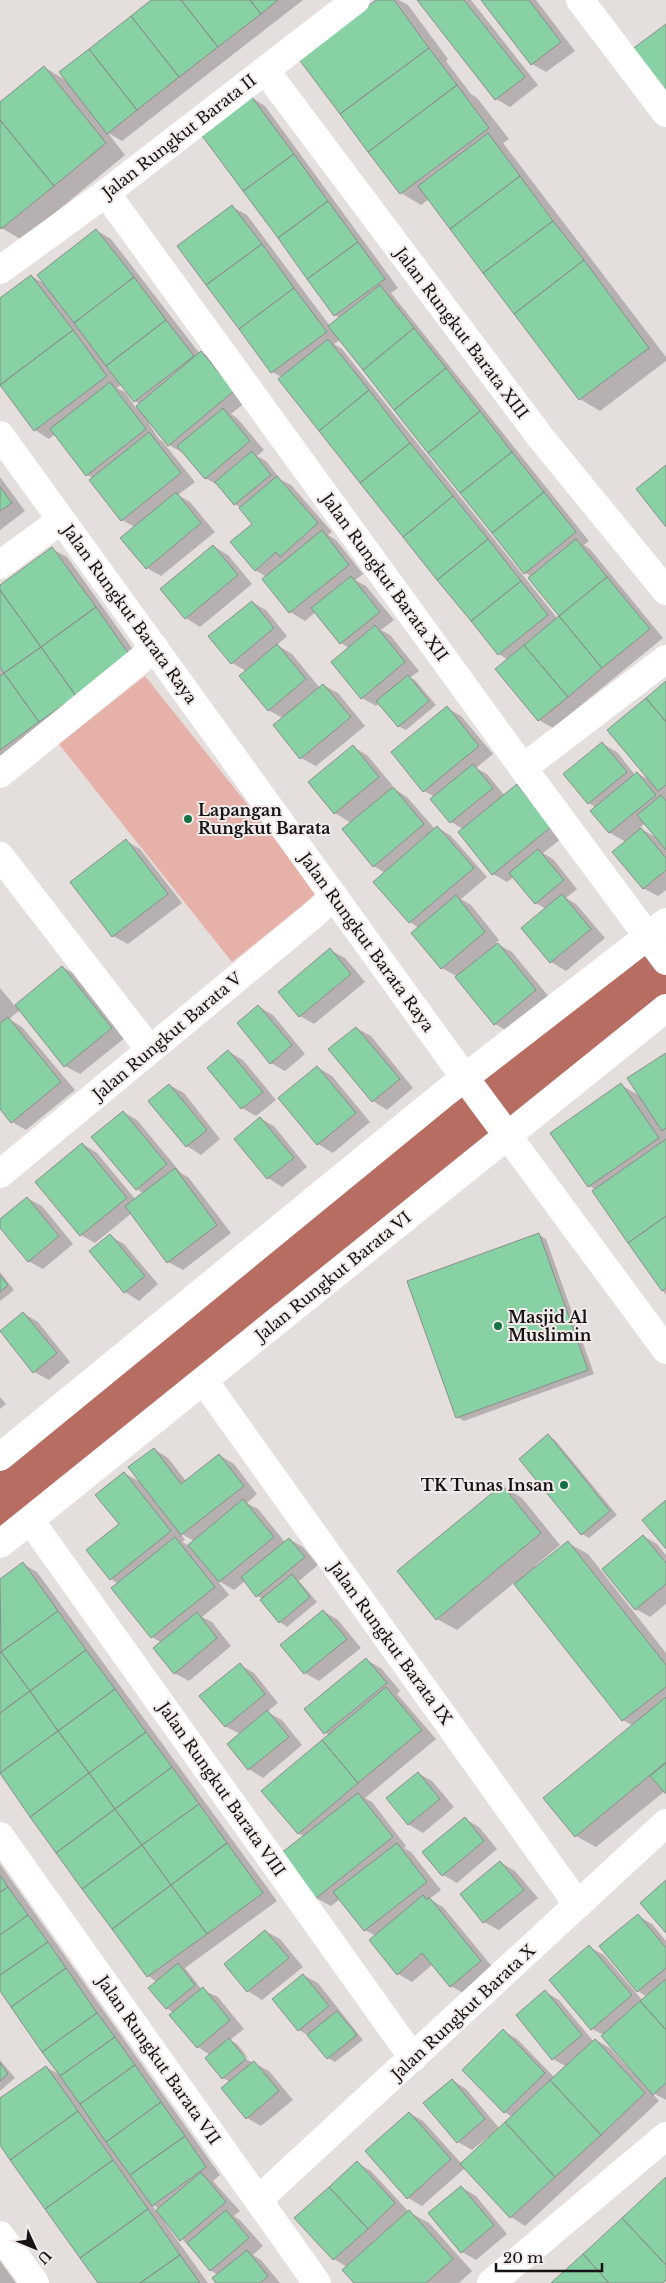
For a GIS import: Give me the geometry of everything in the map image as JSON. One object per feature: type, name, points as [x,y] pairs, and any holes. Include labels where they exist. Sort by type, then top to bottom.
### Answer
[{"type":"street","name":"Jalan Rungkut Barata II","points":[[0,270],[106,193],[356,0]]},
{"type":"street","points":[[580,0],[666,113]]},
{"type":"street","name":"Jalan Rungkut Barata XIII","points":[[264,70],[541,438],[666,591]]},
{"type":"street","name":"Jalan Rungkut Barata XII","points":[[106,193],[523,768],[659,941]]},
{"type":"street","name":"Jalan Rungkut Barata Raya","points":[[0,435],[469,1083],[666,1350]]},
{"type":"street","points":[[0,564],[62,520]]},
{"type":"street","points":[[0,774],[154,648]]},
{"type":"street","points":[[523,768],[666,659]]},
{"type":"street","points":[[5,873],[150,1050]]},
{"type":"street","name":"Jalan Rungkut Barata V","points":[[0,1174],[311,918],[334,896]]},
{"type":"street","points":[[0,1457],[469,1083],[659,941]]},
{"type":"street","name":"Jalan Rungkut Barata VI","points":[[0,1544],[204,1381],[504,1131],[666,1008]]},
{"type":"street","name":"Jalan Rungkut Barata IX","points":[[204,1381],[578,1905]]},
{"type":"street","name":"Jalan Rungkut Barata VIII","points":[[30,1520],[413,2058]]},
{"type":"street","name":"Jalan Rungkut Barata X","points":[[258,2200],[666,1823]]},
{"type":"street","name":"Jalan Rungkut Barata VII","points":[[0,1836],[317,2283]]},
{"type":"street","points":[[491,2283],[666,2136]]},
{"type":"street","points":[[0,2235],[35,2283]]},
{"type":"shaded area","name":"Lapangan Rungkut Barata","points":[[145,676],[318,893],[232,962],[59,744]]},
{"type":"building","points":[[151,0],[181,0],[218,47],[179,77],[131,16]]},
{"type":"building","points":[[181,0],[250,0],[261,14],[218,47]]},
{"type":"building","points":[[250,0],[278,0],[261,14]]},
{"type":"building","points":[[376,0],[394,0],[429,48],[340,114],[298,58]]},
{"type":"building","points":[[417,0],[464,0],[525,77],[495,100]]},
{"type":"building","points":[[481,0],[529,0],[561,42],[531,65]]},
{"type":"building","points":[[131,16],[179,77],[137,110],[89,49]]},
{"type":"building","points":[[666,24],[666,105],[627,53]]},
{"type":"building","points":[[429,48],[457,85],[368,152],[340,114]]},
{"type":"building","points":[[89,49],[137,110],[107,134],[59,72]]},
{"type":"building","points":[[44,66],[106,143],[54,186],[0,120],[0,102]]},
{"type":"building","points":[[457,85],[489,128],[400,194],[368,152]]},
{"type":"building","points":[[251,96],[294,154],[243,191],[200,133]]},
{"type":"building","points":[[0,120],[54,186],[1,229],[0,228]]},
{"type":"building","points":[[488,133],[520,176],[450,229],[418,186]]},
{"type":"building","points":[[294,154],[328,201],[278,238],[243,191]]},
{"type":"building","points":[[520,176],[553,221],[483,273],[450,229]]},
{"type":"building","points":[[328,201],[358,242],[307,279],[278,238]]},
{"type":"building","points":[[232,205],[262,244],[206,285],[177,246]]},
{"type":"building","points":[[553,221],[584,260],[514,314],[483,273]]},
{"type":"building","points":[[96,229],[134,277],[74,323],[37,275]]},
{"type":"building","points":[[358,242],[385,279],[334,316],[307,279]]},
{"type":"building","points":[[262,244],[294,288],[239,329],[206,285]]},
{"type":"building","points":[[584,260],[649,348],[579,400],[514,314]]},
{"type":"building","points":[[31,275],[73,330],[0,385],[0,298]]},
{"type":"building","points":[[134,277],[166,320],[106,366],[74,323]]},
{"type":"building","points":[[380,285],[414,328],[363,370],[328,326]]},
{"type":"building","points":[[294,288],[327,332],[271,373],[239,329]]},
{"type":"building","points":[[166,320],[194,356],[134,402],[106,366]]},
{"type":"building","points":[[414,328],[446,368],[394,410],[363,370]]},
{"type":"building","points":[[73,330],[107,376],[34,431],[0,385]]},
{"type":"building","points":[[328,339],[369,390],[319,431],[278,379]]},
{"type":"building","points":[[201,351],[234,391],[168,446],[136,406]]},
{"type":"building","points":[[446,368],[480,411],[428,453],[394,410]]},
{"type":"building","points":[[110,382],[146,429],[86,476],[50,429]]},
{"type":"building","points":[[369,390],[410,443],[360,483],[319,431]]},
{"type":"building","points":[[223,408],[250,441],[205,479],[177,446]]},
{"type":"building","points":[[480,411],[512,452],[460,493],[428,453]]},
{"type":"building","points":[[149,432],[181,473],[121,521],[89,480]]},
{"type":"building","points":[[410,443],[453,496],[403,537],[360,483]]},
{"type":"building","points":[[252,451],[271,475],[234,505],[215,482]]},
{"type":"building","points":[[512,452],[544,492],[492,533],[460,493]]},
{"type":"building","points":[[666,465],[666,527],[636,489]]},
{"type":"building","points":[[277,476],[318,523],[280,557],[276,552],[255,571],[230,542],[252,524],[239,508]]},
{"type":"building","points":[[0,487],[12,503],[0,511]]},
{"type":"building","points":[[176,492],[201,523],[146,569],[120,538]]},
{"type":"building","points":[[544,492],[576,532],[524,574],[492,533]]},
{"type":"building","points":[[453,496],[488,539],[437,580],[403,537]]},
{"type":"building","points":[[322,530],[349,565],[289,613],[262,579]]},
{"type":"building","points":[[488,539],[521,581],[471,621],[437,580]]},
{"type":"building","points":[[576,539],[607,577],[559,616],[528,578]]},
{"type":"building","points":[[213,545],[238,575],[185,619],[160,589]]},
{"type":"building","points":[[52,547],[96,607],[41,647],[0,590],[0,585]]},
{"type":"building","points":[[351,576],[380,612],[340,644],[311,608]]},
{"type":"building","points":[[607,577],[650,629],[602,668],[559,616]]},
{"type":"building","points":[[521,581],[548,615],[498,655],[471,621]]},
{"type":"building","points":[[0,590],[41,647],[4,673],[0,667]]},
{"type":"building","points":[[252,601],[274,628],[231,664],[208,636]]},
{"type":"building","points":[[96,607],[131,657],[76,696],[41,647]]},
{"type":"building","points":[[559,616],[602,668],[568,697],[524,645]]},
{"type":"building","points":[[375,625],[405,662],[361,699],[331,662]]},
{"type":"building","points":[[277,644],[306,679],[268,711],[239,676]]},
{"type":"building","points":[[524,645],[568,697],[538,721],[495,669]]},
{"type":"building","points":[[41,647],[76,696],[39,722],[4,673]]},
{"type":"building","points":[[4,673],[39,722],[0,750],[0,676]]},
{"type":"building","points":[[408,675],[429,701],[398,727],[376,701]]},
{"type":"building","points":[[666,681],[666,722],[646,698]]},
{"type":"building","points":[[323,684],[351,717],[300,759],[273,725]]},
{"type":"building","points":[[646,698],[666,722],[666,785],[658,791],[607,730]]},
{"type":"building","points":[[447,706],[479,746],[423,792],[391,752]]},
{"type":"building","points":[[602,742],[627,772],[588,804],[563,774]]},
{"type":"building","points":[[353,745],[379,777],[334,814],[308,782]]},
{"type":"building","points":[[473,764],[493,788],[450,823],[430,799]]},
{"type":"building","points":[[637,772],[656,795],[609,833],[590,811]]},
{"type":"building","points":[[517,784],[551,827],[492,875],[458,832]]},
{"type":"building","points":[[393,787],[424,824],[373,867],[342,829]]},
{"type":"building","points":[[661,795],[666,801],[666,850],[637,815]]},
{"type":"building","points":[[437,826],[474,868],[409,923],[373,882]]},
{"type":"building","points":[[641,828],[666,858],[666,870],[643,889],[612,852]]},
{"type":"building","points":[[126,839],[168,894],[112,937],[70,882]]},
{"type":"building","points":[[538,849],[564,880],[535,904],[509,873]]},
{"type":"building","points":[[562,894],[591,929],[550,963],[521,928]]},
{"type":"building","points":[[456,895],[485,932],[441,969],[411,933]]},
{"type":"building","points":[[498,943],[536,990],[494,1025],[455,977]]},
{"type":"building","points":[[330,948],[351,974],[299,1017],[278,992]]},
{"type":"building","points":[[62,966],[112,1028],[64,1067],[15,1005]]},
{"type":"building","points":[[258,1005],[292,1045],[270,1064],[237,1023]]},
{"type":"building","points":[[8,1017],[61,1082],[11,1123],[0,1109],[0,1023]]},
{"type":"building","points":[[356,1027],[400,1079],[372,1102],[328,1049]]},
{"type":"building","points":[[228,1050],[263,1092],[241,1109],[207,1068]]},
{"type":"building","points":[[666,1053],[666,1128],[662,1131],[627,1078]]},
{"type":"building","points":[[317,1066],[356,1113],[317,1145],[278,1098]]},
{"type":"building","points":[[621,1083],[659,1138],[588,1187],[550,1133]]},
{"type":"building","points":[[169,1084],[207,1130],[186,1147],[148,1101]]},
{"type":"building","points":[[123,1111],[167,1164],[136,1190],[91,1137]]},
{"type":"building","points":[[260,1117],[294,1158],[267,1179],[234,1139]]},
{"type":"building","points":[[666,1139],[666,1216],[628,1243],[592,1191]]},
{"type":"building","points":[[82,1143],[127,1198],[80,1236],[35,1182]]},
{"type":"building","points":[[175,1168],[217,1225],[167,1263],[125,1206]]},
{"type":"building","points":[[27,1197],[59,1236],[28,1262],[0,1228],[0,1219]]},
{"type":"building","points":[[666,1216],[666,1288],[662,1291],[628,1243]]},
{"type":"building","name":"Masjid Al Muslimin","points":[[539,1233],[588,1370],[456,1418],[407,1281]]},
{"type":"building","points":[[110,1234],[145,1276],[124,1293],[89,1251]]},
{"type":"building","points":[[0,1275],[8,1285],[0,1292]]},
{"type":"building","points":[[23,1312],[57,1353],[33,1373],[0,1331]]},
{"type":"building","name":"TK Tunas Insan","points":[[548,1434],[610,1511],[581,1535],[519,1459]]},
{"type":"building","points":[[154,1448],[181,1484],[219,1454],[244,1486],[181,1535],[128,1467]]},
{"type":"building","points":[[124,1472],[171,1531],[110,1580],[86,1550],[119,1524],[95,1495]]},
{"type":"building","points":[[502,1485],[541,1533],[436,1620],[397,1571]]},
{"type":"building","points":[[243,1499],[274,1537],[219,1582],[188,1545]]},
{"type":"building","points":[[666,1500],[666,1549],[642,1520]]},
{"type":"building","points":[[643,1535],[666,1563],[666,1584],[635,1610],[602,1569]]},
{"type":"building","points":[[175,1537],[215,1587],[151,1638],[111,1588]]},
{"type":"building","points":[[289,1538],[305,1557],[256,1597],[241,1577]]},
{"type":"building","points":[[568,1541],[666,1665],[666,1687],[622,1721],[514,1584]]},
{"type":"building","points":[[23,1562],[58,1611],[1,1652],[0,1579]]},
{"type":"building","points":[[292,1574],[310,1597],[279,1623],[260,1600]]},
{"type":"building","points":[[323,1610],[347,1639],[304,1674],[280,1645]]},
{"type":"building","points":[[58,1611],[86,1650],[30,1691],[1,1652]]},
{"type":"building","points":[[197,1612],[217,1638],[174,1674],[153,1648]]},
{"type":"building","points":[[86,1650],[115,1689],[58,1731],[30,1691]]},
{"type":"building","points":[[0,1653],[30,1691],[0,1713]]},
{"type":"building","points":[[366,1658],[387,1683],[324,1734],[304,1709]]},
{"type":"building","points":[[240,1663],[265,1694],[225,1727],[199,1696]]},
{"type":"building","points":[[386,1687],[422,1730],[358,1783],[322,1740]]},
{"type":"building","points":[[115,1689],[146,1732],[89,1773],[58,1731]]},
{"type":"building","points":[[30,1691],[58,1731],[0,1773],[0,1713]]},
{"type":"building","points":[[666,1697],[666,1762],[575,1837],[543,1798]]},
{"type":"building","points":[[267,1710],[289,1737],[248,1770],[227,1744]]},
{"type":"building","points":[[58,1731],[89,1773],[30,1817],[0,1773]]},
{"type":"building","points":[[146,1732],[172,1767],[115,1809],[89,1773]]},
{"type":"building","points":[[322,1740],[358,1783],[298,1834],[261,1791]]},
{"type":"building","points":[[666,1763],[666,1794],[650,1776]]},
{"type":"building","points":[[172,1767],[199,1804],[142,1845],[115,1809]]},
{"type":"building","points":[[418,1772],[440,1799],[408,1825],[386,1798]]},
{"type":"building","points":[[89,1773],[115,1809],[56,1853],[30,1817]]},
{"type":"building","points":[[358,1793],[393,1837],[315,1899],[280,1854]]},
{"type":"building","points":[[199,1804],[227,1843],[171,1885],[142,1845]]},
{"type":"building","points":[[115,1809],[142,1845],[82,1889],[56,1853]]},
{"type":"building","points":[[465,1817],[484,1841],[442,1876],[422,1852]]},
{"type":"building","points":[[227,1843],[263,1893],[207,1934],[171,1885]]},
{"type":"building","points":[[397,1843],[427,1882],[364,1931],[333,1892]]},
{"type":"building","points":[[142,1845],[171,1885],[112,1929],[82,1889]]},
{"type":"building","points":[[500,1861],[524,1890],[483,1923],[460,1894]]},
{"type":"building","points":[[0,1875],[8,1887],[0,1892]]},
{"type":"building","points":[[666,1880],[666,1933],[640,1903]]},
{"type":"building","points":[[171,1885],[207,1934],[147,1977],[112,1929]]},
{"type":"building","points":[[8,1887],[28,1915],[0,1935],[0,1892]]},
{"type":"building","points":[[423,1895],[427,1900],[429,1897],[481,1961],[450,1987],[422,1953],[397,1975],[369,1940]]},
{"type":"building","points":[[638,1914],[666,1948],[666,1968],[637,1992],[599,1946]]},
{"type":"building","points":[[28,1915],[48,1942],[0,1975],[0,1935]]},
{"type":"building","points":[[265,1930],[289,1958],[247,1992],[224,1964]]},
{"type":"building","points":[[48,1942],[66,1968],[11,2007],[0,1991],[0,1975]]},
{"type":"building","points":[[589,1945],[632,1995],[591,2030],[549,1980]]},
{"type":"building","points":[[178,1963],[195,1985],[166,2009],[148,1988]]},
{"type":"building","points":[[66,1968],[97,2013],[42,2052],[11,2007]]},
{"type":"building","points":[[303,1974],[329,2006],[298,2031],[272,1999]]},
{"type":"building","points":[[666,1979],[666,2030],[640,2001]]},
{"type":"building","points":[[203,1987],[230,2020],[197,2048],[169,2015]]},
{"type":"building","points":[[545,1990],[582,2035],[552,2060],[516,2015]]},
{"type":"building","points":[[640,2001],[666,2030],[666,2083],[653,2095],[601,2036]]},
{"type":"building","points":[[337,2011],[357,2035],[327,2059],[307,2035]]},
{"type":"building","points":[[97,2013],[115,2037],[60,2076],[42,2052]]},
{"type":"building","points":[[503,2029],[545,2073],[504,2113],[462,2070]]},
{"type":"building","points":[[115,2037],[135,2065],[80,2104],[60,2076]]},
{"type":"building","points":[[229,2038],[246,2059],[222,2079],[205,2058]]},
{"type":"building","points":[[595,2039],[645,2093],[601,2135],[550,2080]]},
{"type":"building","points":[[254,2061],[279,2091],[246,2119],[221,2088]]},
{"type":"building","points":[[0,2063],[8,2074],[0,2081]]},
{"type":"building","points":[[135,2065],[161,2102],[106,2142],[80,2104]]},
{"type":"building","points":[[46,2066],[78,2111],[10,2160],[0,2145],[0,2098]]},
{"type":"building","points":[[452,2079],[485,2119],[457,2143],[423,2103]]},
{"type":"building","points":[[550,2080],[601,2135],[555,2177],[505,2122]]},
{"type":"building","points":[[161,2102],[185,2136],[130,2175],[106,2142]]},
{"type":"building","points":[[78,2111],[113,2160],[45,2209],[10,2160]]},
{"type":"building","points":[[409,2112],[451,2159],[407,2199],[365,2151]]},
{"type":"building","points":[[505,2122],[555,2177],[510,2218],[460,2164]]},
{"type":"building","points":[[185,2136],[206,2167],[152,2206],[130,2175]]},
{"type":"building","points":[[113,2160],[148,2209],[80,2258],[45,2209]]},
{"type":"building","points":[[357,2161],[395,2203],[368,2229],[329,2187]]},
{"type":"building","points":[[201,2172],[226,2202],[180,2241],[156,2210]]},
{"type":"building","points":[[666,2177],[666,2265],[622,2218]]},
{"type":"building","points":[[461,2186],[494,2225],[461,2253],[428,2213]]},
{"type":"building","points":[[329,2187],[368,2229],[333,2260],[294,2218]]},
{"type":"building","points":[[148,2209],[180,2255],[140,2283],[98,2283],[80,2258]]},
{"type":"building","points":[[226,2210],[249,2238],[210,2271],[187,2243]]},
{"type":"building","points":[[409,2210],[453,2259],[426,2283],[354,2283],[342,2270]]},
{"type":"building","points":[[622,2218],[666,2265],[666,2280],[663,2283],[609,2283],[583,2254]]},
{"type":"building","points":[[247,2250],[268,2276],[260,2283],[216,2283],[212,2278]]},
{"type":"building","points":[[583,2254],[609,2283],[551,2283]]},
{"type":"building","points":[[180,2255],[200,2283],[140,2283]]},
{"type":"waterway","points":[[0,1499],[455,1140],[666,968]]},
{"type":"place","name":"Lapangan Rungkut Barata","points":[[188,819]]},
{"type":"place","name":"Masjid Al Muslimin","points":[[498,1326]]},
{"type":"place","name":"TK Tunas Insan","points":[[564,1485]]}]
